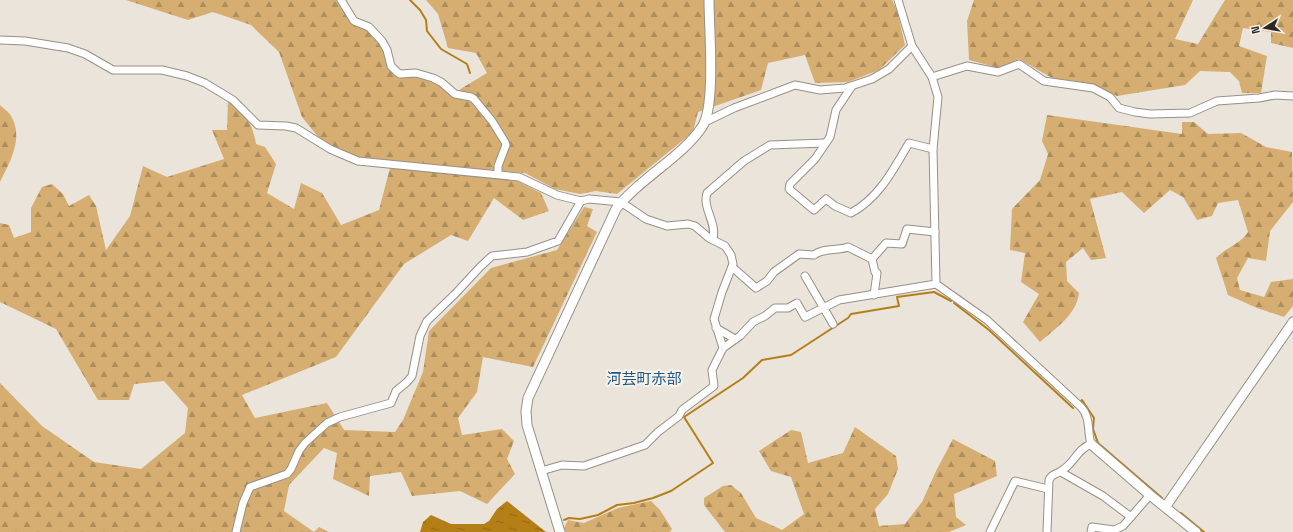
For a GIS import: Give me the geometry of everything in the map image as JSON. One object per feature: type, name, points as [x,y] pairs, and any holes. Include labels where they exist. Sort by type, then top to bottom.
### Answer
[{"type":"street","points":[[341,0],[354,21],[369,28],[382,41],[393,69],[400,74],[416,73],[433,78],[441,82],[455,94],[474,99],[492,121],[506,145],[498,166],[498,174]]},
{"type":"street","points":[[706,122],[710,102],[708,0]]},
{"type":"street","points":[[898,0],[912,46],[932,77],[938,97],[933,148],[936,284]]},
{"type":"street","points":[[0,40],[25,41],[68,48],[85,54],[113,70],[162,70],[187,76],[205,83],[233,100],[258,125],[286,126],[296,128],[330,149],[358,161],[519,177],[556,195],[581,201],[589,199],[621,202],[646,219],[667,226],[688,224],[695,226],[725,246],[729,251],[732,267],[714,319],[723,348]]},
{"type":"street","points":[[560,532],[526,419],[528,398],[616,209],[621,202],[690,142],[706,122],[734,108],[795,85],[820,90],[852,86],[879,77],[912,46]]},
{"type":"street","points":[[932,77],[967,66],[998,72],[1019,64],[1044,81],[1093,88],[1110,97],[1121,109],[1150,114],[1190,113],[1217,101],[1259,98],[1275,95],[1293,96]]},
{"type":"street","points":[[852,86],[836,110],[833,131],[815,159],[791,181],[789,189],[814,210],[826,199],[835,206],[851,213],[872,198],[892,173],[909,143],[933,148]]},
{"type":"street","points":[[713,239],[715,229],[706,195],[733,170],[744,161],[770,145],[825,143]]},
{"type":"street","points":[[236,532],[244,500],[250,487],[287,474],[292,469],[299,451],[322,427],[340,417],[390,403],[396,391],[412,376],[420,336],[427,320],[492,256],[521,253],[558,241],[572,214],[581,201]]},
{"type":"street","points":[[872,259],[886,243],[902,244],[907,229],[935,232]]},
{"type":"street","points":[[732,267],[756,288],[767,281],[782,265],[799,254],[814,255],[817,253],[848,247],[872,259]]},
{"type":"street","points":[[872,259],[875,272],[877,273],[874,295]]},
{"type":"street","points":[[805,276],[824,306],[833,324]]},
{"type":"street","points":[[541,471],[562,465],[584,466],[646,446],[658,432],[679,416],[682,410],[714,386],[712,370],[723,348],[735,340],[753,322],[765,316],[775,308],[788,308],[797,303],[805,317],[824,306],[839,300],[936,284],[987,320],[1081,407],[1088,418],[1091,444],[1196,532]]},
{"type":"street","points":[[1166,506],[1293,322]]},
{"type":"street","points":[[716,328],[735,340]]},
{"type":"street","points":[[1047,532],[1048,488],[1050,477],[1061,472],[1079,451],[1091,444]]},
{"type":"street","points":[[1061,472],[1103,496],[1131,517]]},
{"type":"street","points":[[990,532],[1015,481],[1048,488]]},
{"type":"street","points":[[1091,532],[1092,527],[1118,529],[1131,517],[1150,495]]},
{"type":"green space","points":[[126,0],[338,0],[349,18],[368,29],[385,53],[388,67],[440,83],[452,96],[487,73],[476,53],[448,48],[438,14],[426,0],[892,0],[897,10],[905,45],[879,70],[848,82],[815,83],[805,55],[768,63],[761,90],[698,112],[693,132],[617,194],[596,191],[580,194],[555,189],[525,173],[366,159],[348,154],[319,138],[302,117],[279,52],[251,25],[213,12],[188,20]]},
{"type":"green space","points":[[974,0],[1193,0],[1175,39],[1198,44],[1225,0],[1293,0],[1293,48],[1271,43],[1271,32],[1243,28],[1239,46],[1267,56],[1261,93],[1242,93],[1239,81],[1230,72],[1200,71],[1185,85],[1117,96],[1093,85],[1052,78],[1019,59],[999,68],[969,60],[967,21]]},
{"type":"green space","points":[[228,100],[239,109],[247,119],[253,130],[256,144],[265,147],[276,164],[267,193],[294,209],[301,183],[322,193],[341,225],[379,210],[390,168],[513,179],[541,193],[549,211],[523,220],[494,198],[468,241],[451,235],[404,264],[336,357],[242,395],[255,418],[327,403],[344,430],[395,432],[403,420],[423,372],[429,331],[491,268],[557,250],[584,207],[593,209],[587,226],[597,232],[533,367],[483,357],[477,392],[458,418],[462,435],[502,429],[514,441],[507,459],[515,474],[487,504],[460,491],[412,496],[401,472],[370,476],[369,496],[333,479],[337,453],[324,448],[289,485],[284,511],[314,532],[0,532],[0,383],[42,426],[94,462],[141,469],[185,433],[188,408],[164,381],[134,384],[129,400],[98,400],[56,329],[0,302],[0,223],[9,225],[14,238],[31,232],[31,208],[42,187],[52,184],[63,194],[69,206],[89,195],[96,206],[106,250],[130,216],[143,166],[167,177],[224,159],[212,130],[227,130]]},
{"type":"green space","points":[[0,105],[11,116],[15,124],[16,141],[8,166],[0,182]]},
{"type":"green space","points":[[1047,115],[1182,134],[1182,122],[1194,122],[1208,134],[1241,133],[1266,147],[1292,152],[1293,202],[1270,231],[1266,261],[1248,258],[1237,278],[1240,290],[1264,297],[1271,282],[1293,279],[1293,306],[1284,317],[1257,308],[1228,295],[1216,258],[1242,239],[1248,232],[1238,200],[1218,203],[1212,216],[1197,220],[1183,197],[1170,190],[1144,213],[1122,192],[1090,199],[1106,258],[1091,260],[1083,248],[1066,262],[1067,281],[1079,293],[1077,301],[1070,314],[1040,342],[1023,322],[1039,294],[1021,282],[1025,253],[1010,250],[1012,209],[1040,180],[1048,154],[1042,141]]},
{"type":"green space","points":[[855,427],[896,456],[898,469],[888,494],[875,509],[879,526],[905,524],[922,502],[953,439],[995,461],[997,476],[954,494],[956,517],[966,525],[949,532],[725,532],[704,505],[704,498],[723,486],[731,485],[741,493],[756,518],[782,530],[804,514],[791,477],[771,471],[759,451],[791,430],[801,432],[808,463],[843,453]]},
{"type":"green space","points":[[651,501],[660,510],[672,529],[670,532],[566,532],[564,528],[568,520],[584,523],[618,508]]},
{"type":"green space","points":[[319,527],[329,532],[314,532]]},
{"type":"water","points":[[507,501],[546,532],[420,532],[423,522],[431,515],[451,524],[484,524],[489,521],[497,509]]},
{"type":"waterway","points":[[410,0],[420,10],[426,20],[427,31],[441,49],[467,64],[470,73]]},
{"type":"waterway","points":[[564,520],[569,518],[580,519],[598,515],[617,505],[634,503],[653,498],[671,491],[713,463],[684,417],[743,378],[762,360],[791,355],[848,318],[851,314],[899,306],[897,297],[934,292],[951,301]]},
{"type":"waterway","points":[[954,303],[989,330],[1073,408]]},
{"type":"waterway","points":[[1080,402],[1082,400],[1094,418],[1093,429],[1098,443],[1162,498]]},
{"type":"waterway","points":[[1181,513],[1204,532]]},
{"type":"district","name":"河芸町赤部","points":[[644,379]]}]
